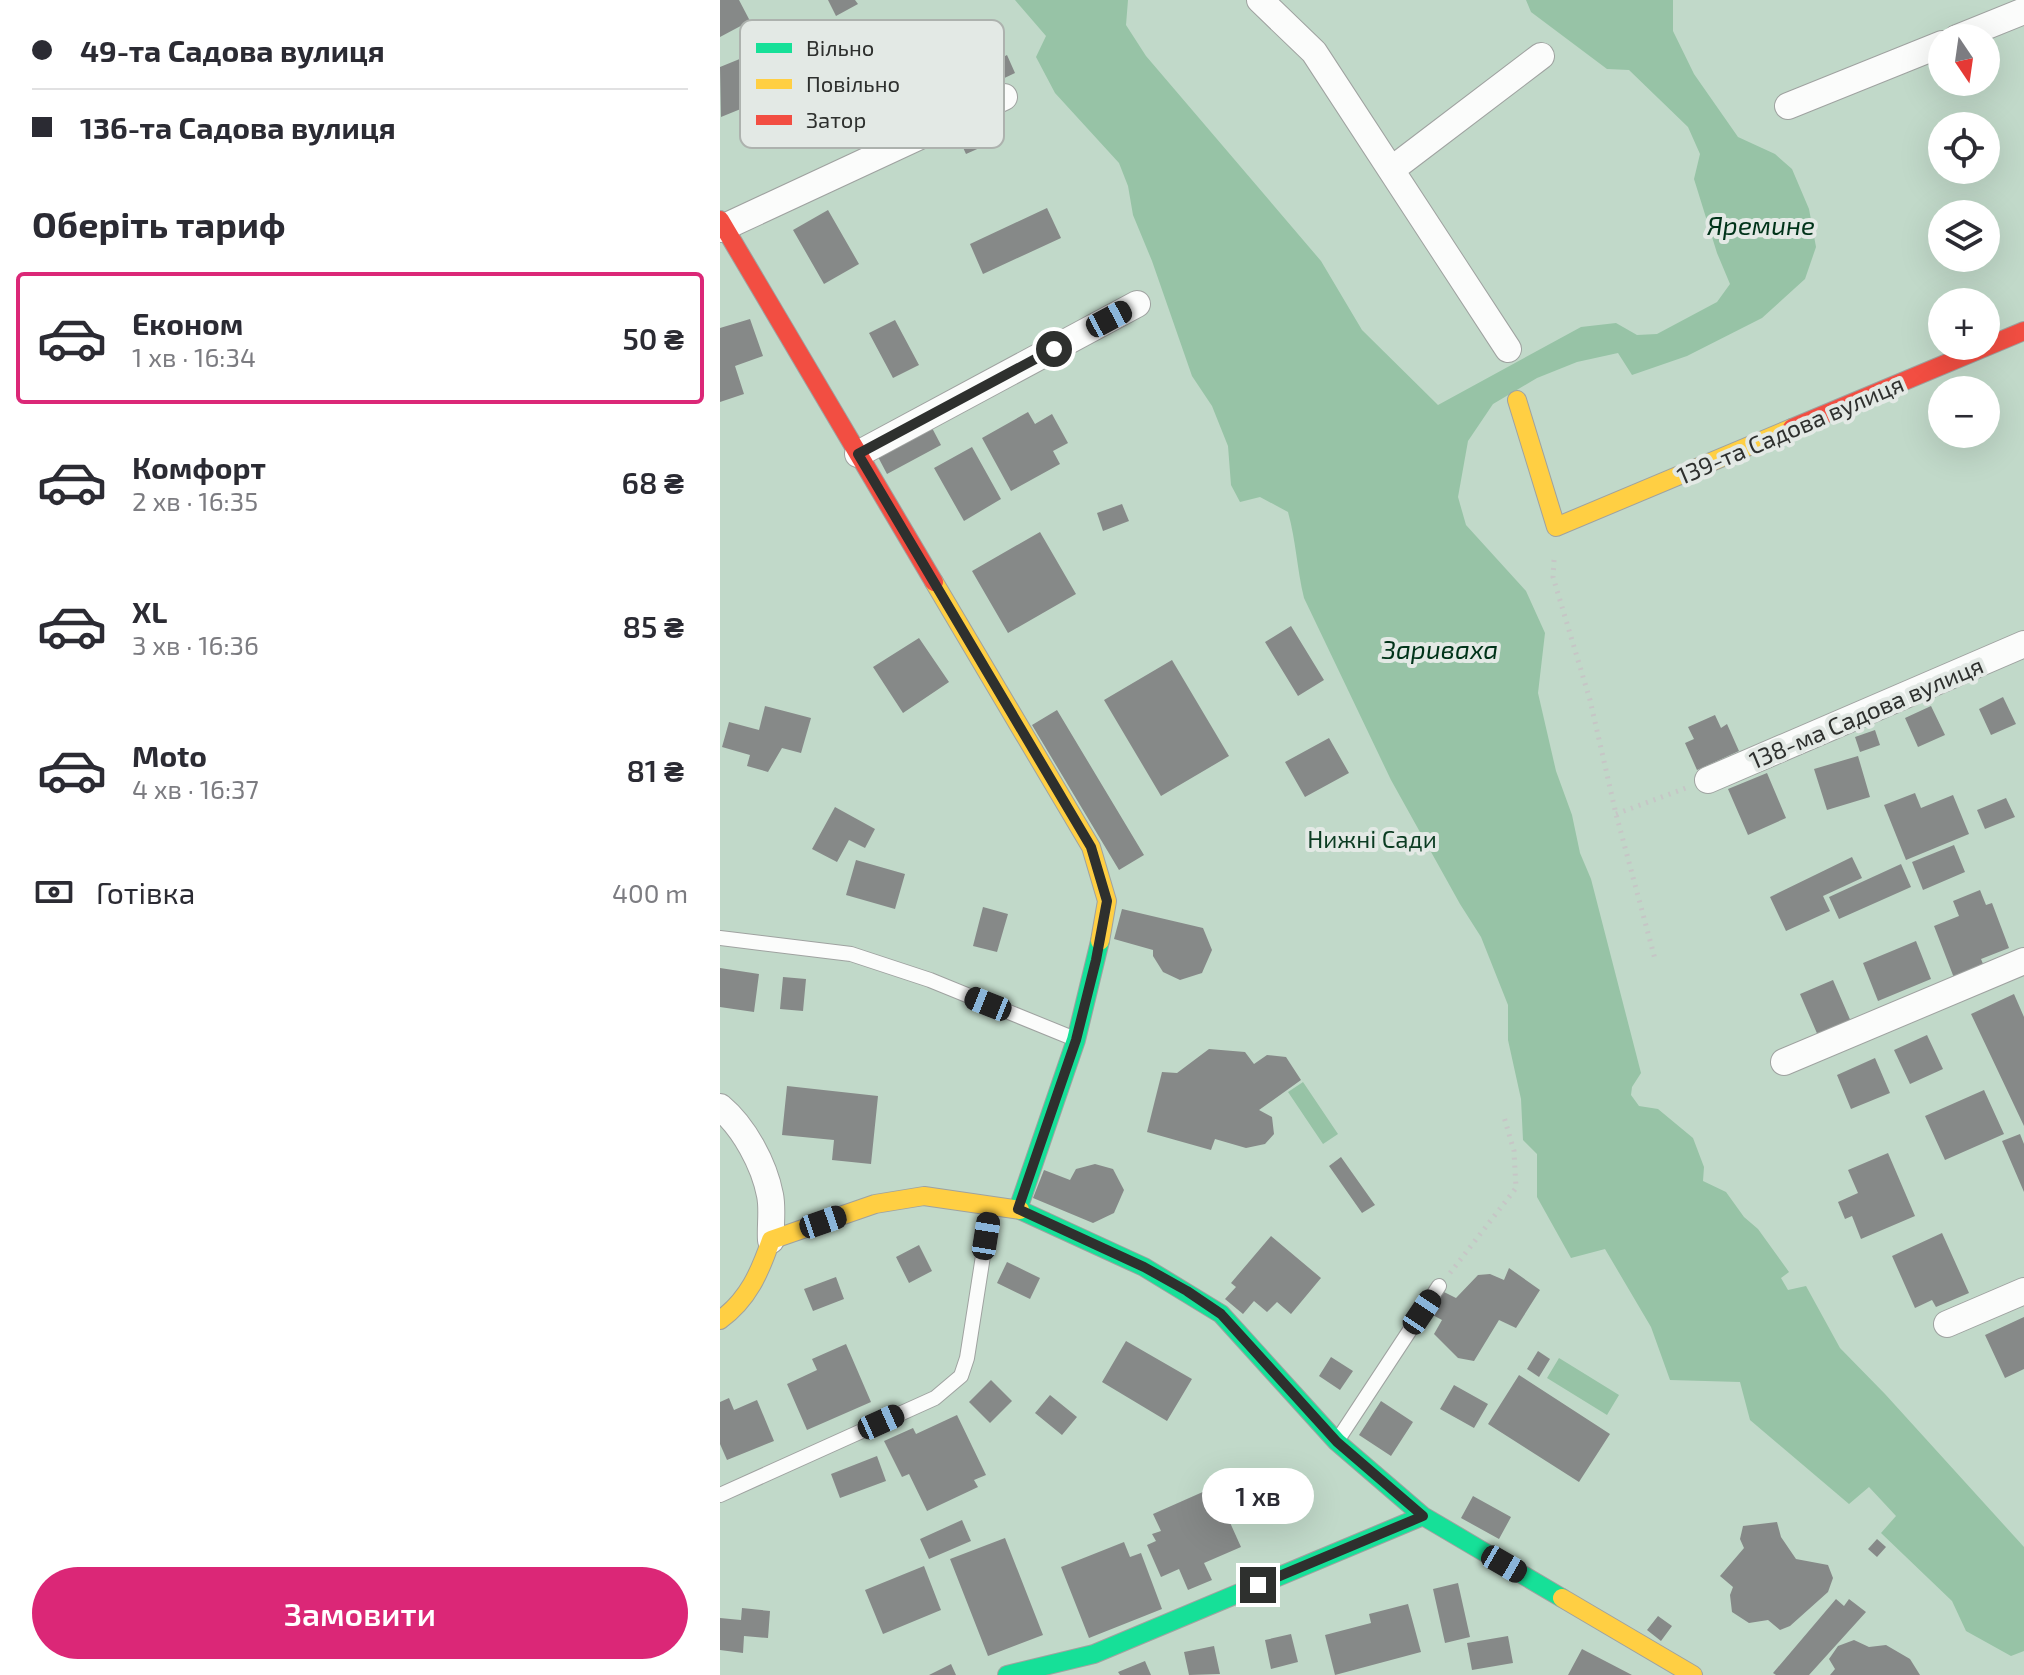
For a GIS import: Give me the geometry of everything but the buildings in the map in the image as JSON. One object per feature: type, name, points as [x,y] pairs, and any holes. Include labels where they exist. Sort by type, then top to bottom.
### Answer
[{"type":"street","points":[[1260,0],[1314,52],[1508,349]]},
{"type":"street","points":[[1992,24],[2024,11]]},
{"type":"street","points":[[1788,106],[1928,50]]},
{"type":"street","points":[[1391,170],[1541,56]]},
{"type":"street","points":[[891,148],[721,225],[1091,847],[1107,901],[1076,1040],[1018,1209]]},
{"type":"street","points":[[858,454],[1137,304]]},
{"type":"street","name":"139-та Садова вулиця","points":[[1556,527],[2024,331]]},
{"type":"street","points":[[1517,400],[1556,527]]},
{"type":"street","name":"138-ма Садова вулиця","points":[[1708,780],[2024,644]]},
{"type":"street","points":[[1784,1062],[2024,961]]},
{"type":"street","points":[[720,1107],[729,1114],[756,1155],[770,1196],[771,1240],[759,1274],[734,1311],[720,1320]]},
{"type":"street","points":[[771,1240],[875,1204],[924,1196],[1018,1209],[1144,1267],[1221,1314],[1337,1442],[1423,1516],[1693,1675]]},
{"type":"street","points":[[1947,1324],[2024,1291]]},
{"type":"street","points":[[1007,1675],[1094,1654],[1423,1516]]},
{"type":"lane","points":[[720,938],[851,954],[930,980],[1076,1040]]},
{"type":"lane","points":[[720,1495],[935,1398],[961,1376],[967,1358],[991,1205]]},
{"type":"lane","points":[[1337,1442],[1439,1286]]},
{"type":"path","points":[[1556,527],[1553,577],[1590,700],[1616,814],[1655,959]]},
{"type":"path","points":[[1616,814],[1708,780]]},
{"type":"path","points":[[1439,1286],[1516,1188],[1514,1151],[1504,1117]]},
{"type":"green space","name":"Нижні Сади","points":[[720,0],[2024,0],[2024,1675],[720,1675]]},
{"type":"water","name":"Зариваха","points":[[1015,0],[1128,0],[1126,25],[1146,56],[1321,261],[1362,330],[1438,405],[1581,327],[1616,323],[1637,335],[1657,334],[1717,302],[1730,284],[1694,179],[1700,154],[1688,127],[1629,70],[1607,69],[1531,12],[1526,0],[1673,0],[1673,31],[1694,74],[1738,137],[1775,154],[1792,169],[1809,209],[1816,247],[1805,279],[1762,318],[1687,356],[1632,375],[1618,353],[1577,362],[1537,378],[1493,404],[1468,441],[1458,497],[1466,525],[1526,591],[1545,633],[1538,693],[1556,771],[1572,815],[1580,853],[1591,879],[1641,1073],[1632,1087],[1631,1095],[1639,1106],[1658,1109],[1693,1138],[1704,1167],[1703,1181],[1726,1192],[1744,1217],[1758,1229],[1789,1272],[1781,1278],[1788,1290],[1806,1286],[1840,1348],[2024,1547],[2024,1651],[2011,1656],[1966,1631],[1952,1601],[1881,1533],[1896,1516],[1869,1487],[1849,1504],[1750,1420],[1740,1382],[1670,1380],[1651,1327],[1605,1249],[1571,1258],[1537,1197],[1537,1154],[1523,1140],[1521,1099],[1508,1040],[1508,1005],[1481,937],[1391,780],[1304,598],[1288,512],[1260,497],[1240,502],[1231,485],[1228,446],[1212,406],[1192,376],[1133,215],[1128,186],[1119,163],[1055,93],[1036,57],[1046,36]]},
{"type":"water","points":[[1303,1082],[1338,1134],[1323,1144],[1288,1092]]},
{"type":"water","points":[[1559,1358],[1619,1395],[1607,1415],[1547,1378]]},
{"type":"traffic: fast","points":[[1018,1209],[1076,1040],[1100,941]]},
{"type":"traffic: fast","points":[[1020,1210],[1144,1267],[1221,1314],[1337,1442],[1423,1516],[1562,1598]]},
{"type":"traffic: fast","points":[[1007,1675],[1094,1654],[1423,1516]]},
{"type":"traffic: slow","points":[[1517,400],[1556,527],[1792,428]]},
{"type":"traffic: slow","points":[[934,582],[1091,847],[1107,901],[1100,941]]},
{"type":"traffic: slow","points":[[720,1320],[738,1304],[752,1284],[771,1240],[875,1204],[924,1196],[1020,1210]]},
{"type":"traffic: slow","points":[[1562,1598],[1693,1675]]},
{"type":"traffic: jam","points":[[720,220],[934,582]]},
{"type":"traffic: jam","points":[[1792,428],[2024,331]]},
{"type":"route","points":[[1054,349],[858,454],[1091,847],[1107,901],[1076,1040],[1018,1209],[1144,1267],[1221,1314],[1337,1442],[1423,1516],[1258,1585]]},
{"type":"water label","name":"Яремине","points":[[1761,224]]}]
